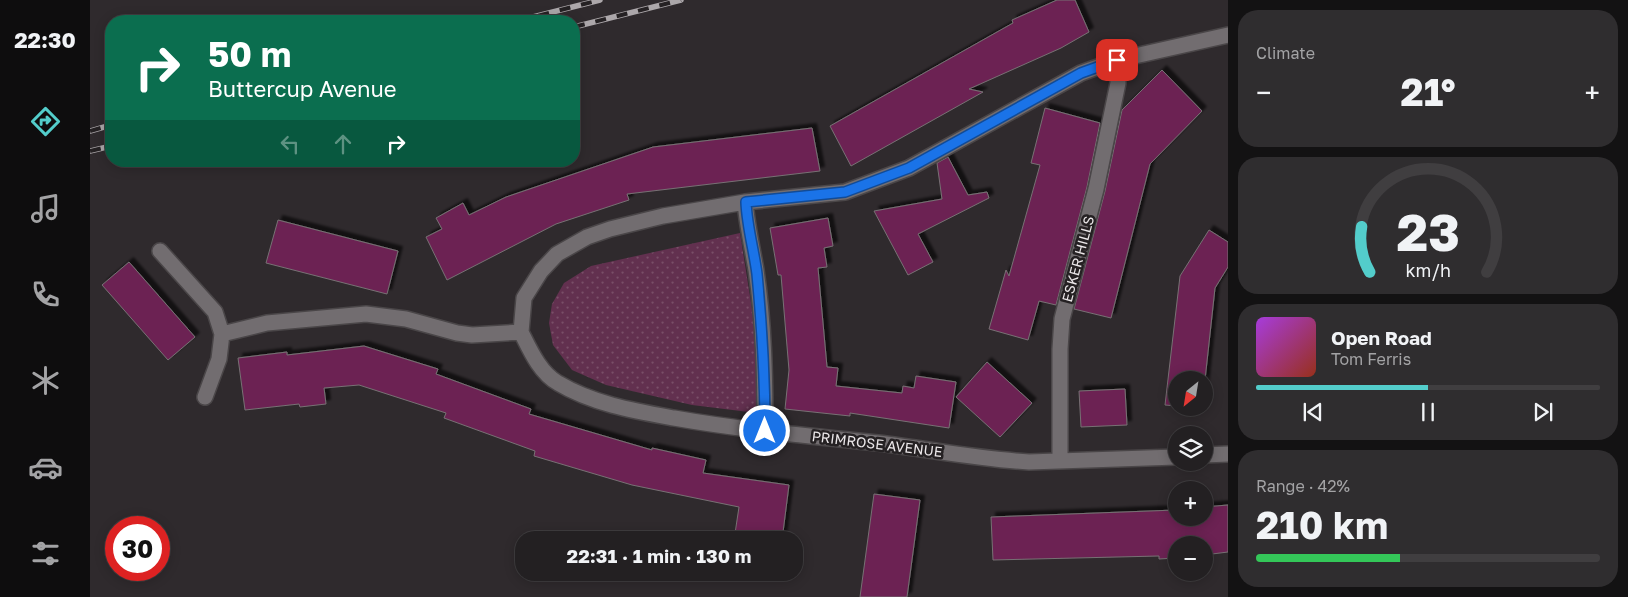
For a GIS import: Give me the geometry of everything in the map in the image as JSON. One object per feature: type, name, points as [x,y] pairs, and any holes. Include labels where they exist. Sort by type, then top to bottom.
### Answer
[{"type":"street","points":[[222,334],[267,323],[366,314],[406,319],[457,333],[472,335],[521,332],[524,298],[541,271],[557,254],[610,229],[663,216],[746,202],[845,192],[909,168],[1081,73],[1117,60],[1228,35]]},
{"type":"street","name":"ESKER HILLS","points":[[1060,461],[1060,349],[1062,319],[1082,247],[1099,173],[1118,83],[1117,60]]},
{"type":"street","points":[[746,202],[747,224],[756,270],[765,351],[765,431]]},
{"type":"street","points":[[160,251],[215,312],[222,334],[219,359],[205,397]]},
{"type":"street","name":"PRIMROSE AVENUE","points":[[521,332],[544,370],[556,382],[572,390],[631,410],[707,424],[900,446],[1004,461],[1168,457]]},
{"type":"street","points":[[1213,455],[1228,454]]},
{"type":"shaded area","points":[[740,233],[756,334],[757,413],[692,405],[606,385],[572,370],[553,345],[549,323],[552,304],[564,283],[591,266]]},
{"type":"building","points":[[1057,0],[1075,0],[1089,32],[1061,48],[969,89],[983,92],[851,166],[830,126],[1013,23],[1012,20]]},
{"type":"building","points":[[1162,70],[1202,111],[1150,164],[1111,318],[1074,309],[1105,191],[1122,110]]},
{"type":"building","points":[[1045,108],[1100,123],[1087,187],[1056,305],[1039,301],[1028,340],[989,329],[1006,270],[1009,276],[1040,165],[1031,163]]},
{"type":"building","points":[[812,128],[820,171],[627,194],[629,200],[556,224],[447,280],[426,237],[442,229],[436,218],[463,203],[469,215],[506,197],[653,147]]},
{"type":"building","points":[[948,157],[968,195],[987,192],[989,198],[918,234],[933,262],[908,275],[874,211],[942,199],[937,163]]},
{"type":"building","points":[[828,218],[833,246],[824,248],[827,267],[818,268],[827,367],[838,368],[836,386],[902,393],[903,386],[914,388],[916,376],[956,382],[949,428],[850,413],[850,416],[785,409],[789,370],[781,275],[778,275],[770,228]]},
{"type":"building","points":[[278,220],[398,251],[387,294],[266,263]]},
{"type":"building","points":[[1209,230],[1228,242],[1228,267],[1215,288],[1206,371],[1169,371],[1180,276]]},
{"type":"building","points":[[129,262],[195,337],[168,360],[102,285]]},
{"type":"building","points":[[364,346],[438,369],[436,374],[531,409],[529,414],[652,450],[652,448],[706,460],[703,473],[789,485],[783,531],[735,531],[739,507],[632,485],[534,456],[535,451],[444,418],[446,413],[359,385],[324,388],[326,404],[300,407],[299,404],[245,410],[238,358],[287,352],[287,355]]},
{"type":"building","points":[[987,362],[1032,403],[1000,437],[956,397]]},
{"type":"building","points":[[1168,379],[1168,405],[1165,405]]},
{"type":"building","points":[[1125,389],[1127,425],[1081,427],[1079,391]]},
{"type":"building","points":[[874,494],[920,500],[907,597],[860,597]]},
{"type":"building","points":[[1228,505],[1228,552],[1213,554],[1213,536],[1168,536],[1168,558],[1159,559],[1159,556],[993,560],[991,517],[1168,510],[1168,526],[1213,526],[1213,506]]},
{"type":"railway","points":[[541,15],[600,0]]},
{"type":"railway","points":[[580,25],[681,0]]},
{"type":"railway","points":[[90,131],[105,127]]},
{"type":"railway","points":[[90,151],[105,147]]},
{"type":"route","points":[[765,431],[765,351],[756,270],[747,224],[746,202],[845,192],[909,168],[1081,73],[1117,60]]}]
